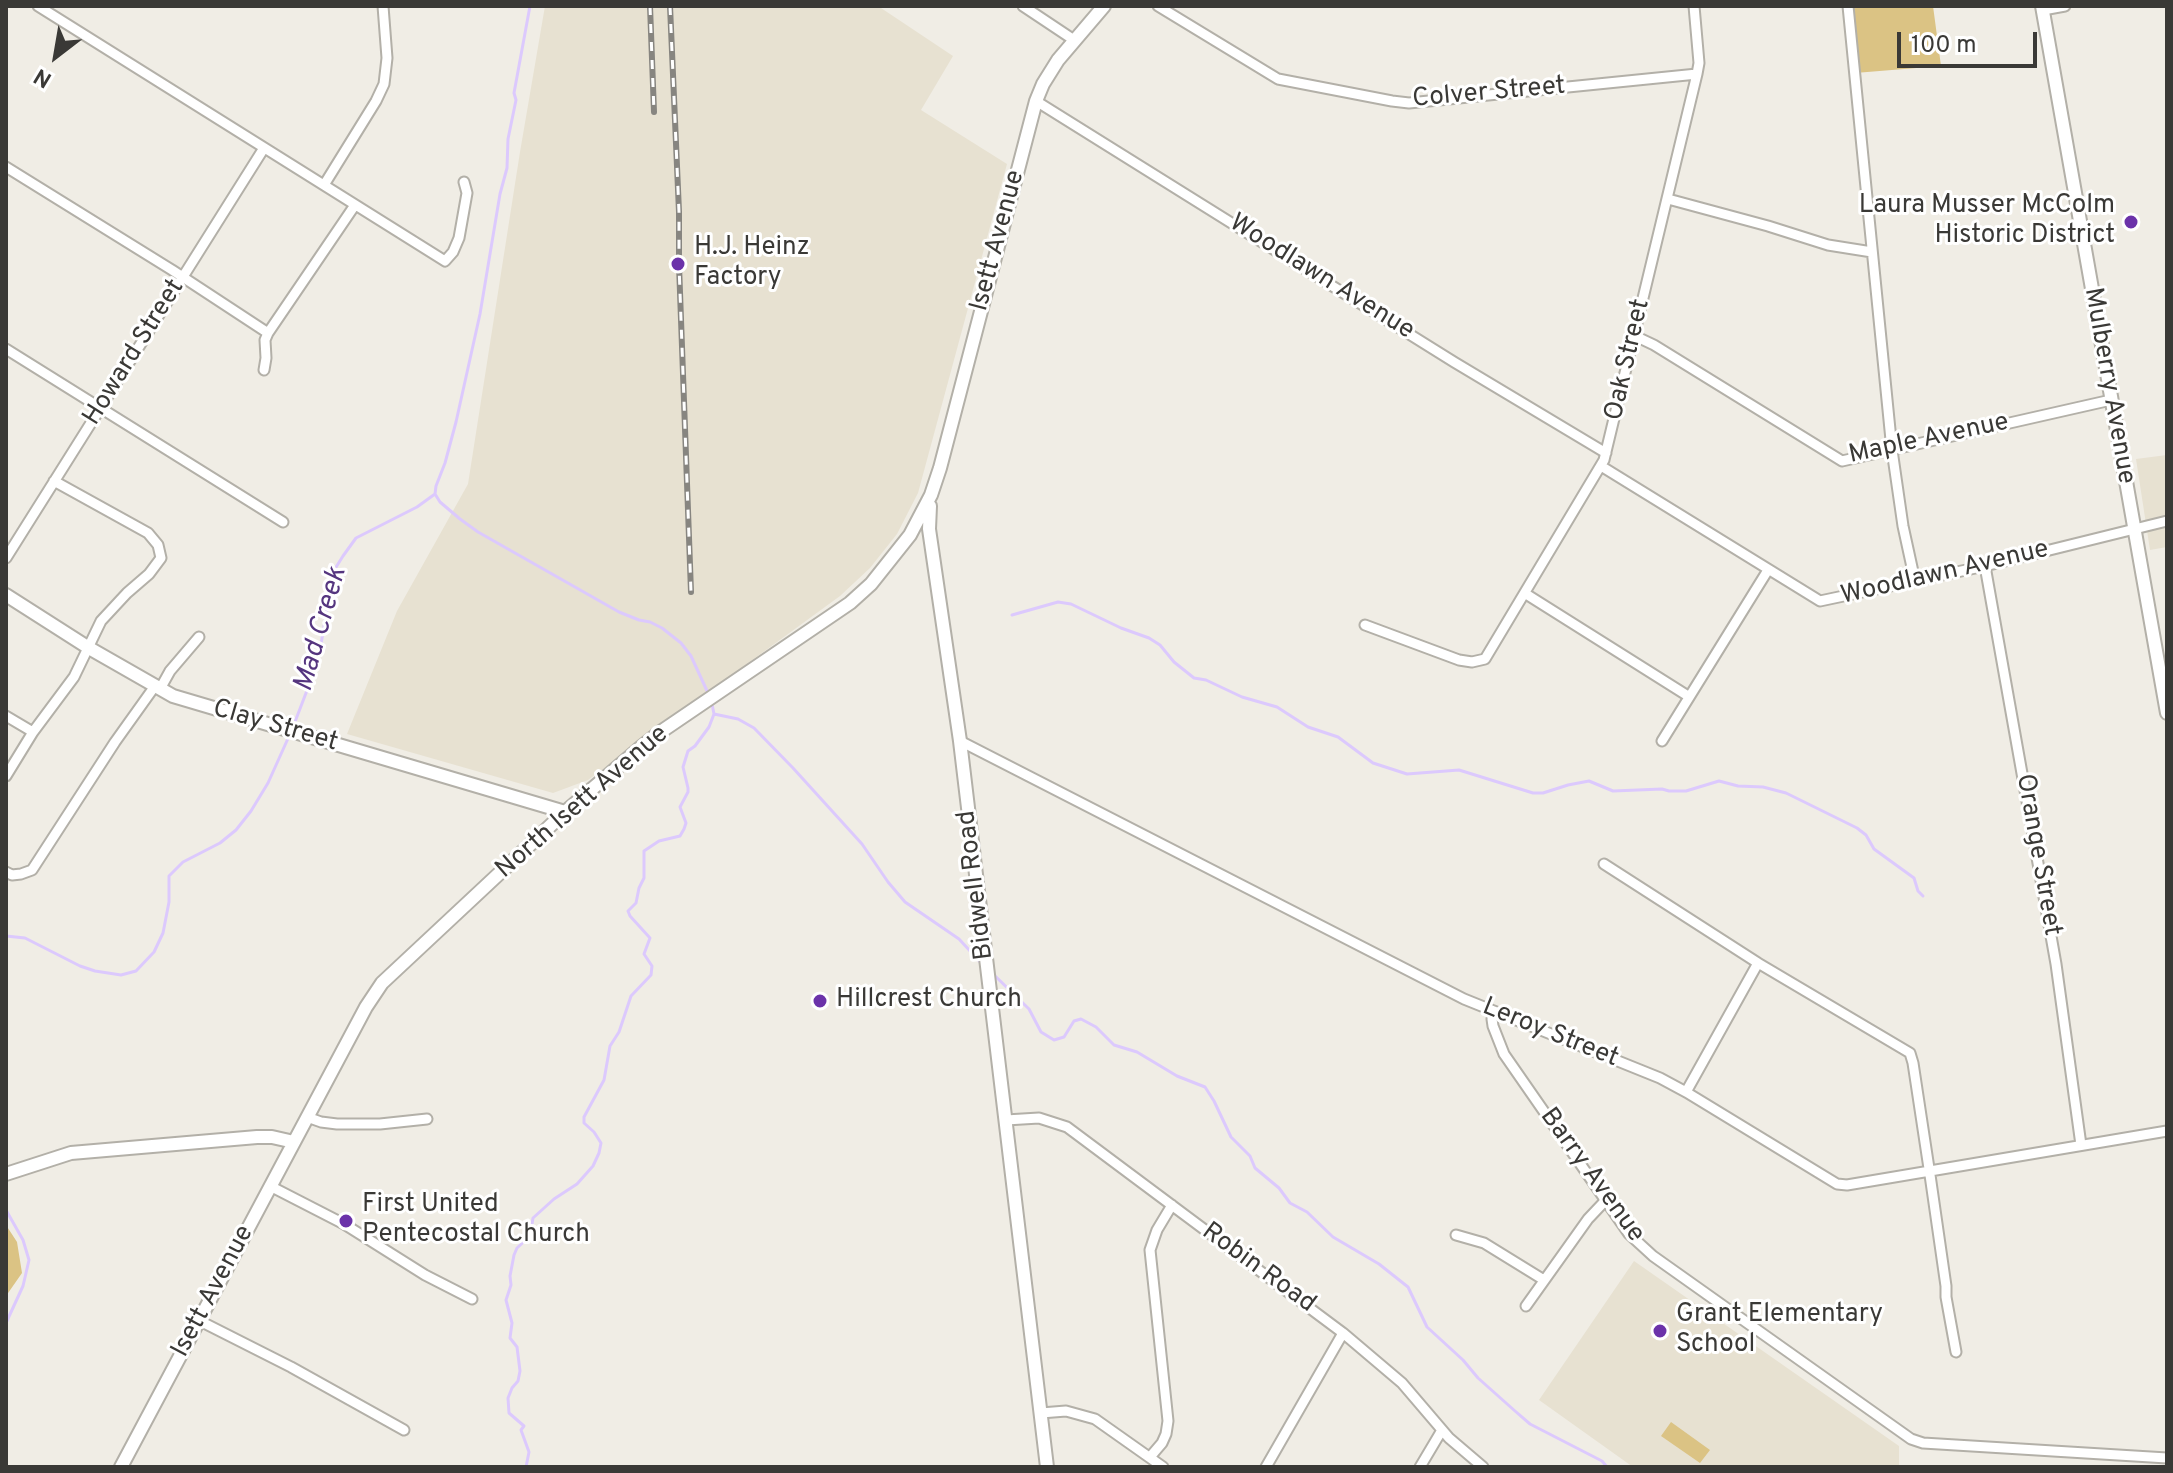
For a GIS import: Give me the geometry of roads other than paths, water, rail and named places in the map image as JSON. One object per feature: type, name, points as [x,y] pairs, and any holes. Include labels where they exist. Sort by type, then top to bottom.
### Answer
[{"type":"main road","name":"Isett Avenue","points":[[931,495],[969,362],[1036,101],[1058,60],[1104,6]]},
{"type":"main road","name":"Mulberry Avenue","points":[[2042,8],[2167,713]]},
{"type":"main road","name":"Bidwell Road","points":[[931,495],[929,529],[960,741],[1047,1467]]},
{"type":"main road","name":"North Isett Avenue","points":[[307,1117],[382,983],[565,812],[659,733],[850,603],[893,559],[931,495]]},
{"type":"main road","name":"Clay Street","points":[[6,595],[157,688],[191,702],[565,812]]},
{"type":"main road","name":"Isett Avenue","points":[[121,1467],[307,1117]]},
{"type":"main road","points":[[8,1173],[71,1153],[257,1137],[294,1142]]},
{"type":"street","points":[[38,6],[445,261],[459,238],[467,193],[464,182]]},
{"type":"street","points":[[324,185],[384,84],[387,58],[383,6]]},
{"type":"street","points":[[1023,6],[1074,40]]},
{"type":"street","name":"Colver Street","points":[[1158,6],[1278,79],[1392,101],[1409,103],[1697,74]]},
{"type":"street","name":"Oak Street","points":[[1365,625],[1459,660],[1472,662],[1485,659],[1601,466],[1697,74],[1699,63],[1694,6]]},
{"type":"street","points":[[1848,6],[1892,450],[1915,581]]},
{"type":"street","points":[[2042,8],[2065,6]]},
{"type":"street","name":"Woodlawn Avenue","points":[[1036,101],[1454,362],[1606,453]]},
{"type":"street","name":"Howard Street","points":[[6,558],[264,148]]},
{"type":"street","points":[[6,167],[268,333]]},
{"type":"street","points":[[1668,199],[1828,245],[1872,252]]},
{"type":"street","points":[[264,370],[268,333],[355,205]]},
{"type":"street","name":"Maple Avenue","points":[[1635,336],[1836,458],[1848,461],[2111,400]]},
{"type":"street","points":[[6,349],[283,522]]},
{"type":"street","name":"Woodlawn Avenue","points":[[1601,466],[1820,601],[1985,566],[2134,529]]},
{"type":"street","points":[[6,776],[33,732],[74,677],[101,621],[161,558],[160,549],[148,533],[54,481]]},
{"type":"street","points":[[2134,529],[2167,521]]},
{"type":"street","name":"Orange Street","points":[[1985,566],[2056,964],[2081,1145]]},
{"type":"street","points":[[1662,741],[1768,570]]},
{"type":"street","points":[[1526,594],[1688,696]]},
{"type":"street","points":[[6,872],[12,875],[32,870],[115,742],[199,637]]},
{"type":"street","points":[[6,716],[33,732]]},
{"type":"street","name":"Leroy Street","points":[[960,741],[1424,979],[1494,1011],[1660,1078],[1837,1184],[1929,1172],[2167,1131]]},
{"type":"street","points":[[1604,864],[1758,963],[1910,1053],[1956,1352]]},
{"type":"street","points":[[1686,1092],[1758,963]]},
{"type":"street","name":"Barry Avenue","points":[[1494,1011],[1493,1026],[1504,1054],[1629,1234],[1653,1256],[1916,1441],[2167,1458]]},
{"type":"street","points":[[307,1117],[337,1124],[427,1119]]},
{"type":"street","name":"Robin Road","points":[[1006,1120],[1039,1118],[1067,1127],[1343,1333],[1402,1383],[1442,1430],[1483,1467]]},
{"type":"street","points":[[270,1186],[344,1224],[425,1275],[472,1299]]},
{"type":"street","points":[[1526,1306],[1588,1219],[1605,1201]]},
{"type":"street","points":[[1150,1457],[1162,1443],[1168,1421],[1150,1250],[1157,1230],[1172,1205]]},
{"type":"street","points":[[1456,1235],[1484,1243],[1544,1280]]},
{"type":"street","points":[[198,1320],[404,1430]]},
{"type":"street","points":[[1266,1467],[1343,1333]]},
{"type":"street","points":[[1041,1413],[1066,1411],[1095,1419],[1163,1467]]},
{"type":"street","points":[[1420,1467],[1442,1430]]},
{"type":"waterway","name":"Mad Creek","points":[[293,727],[320,650],[334,581],[333,572],[356,538],[417,507],[435,494],[456,422],[480,314],[507,168],[508,139],[516,100],[514,93],[530,6]]},
{"type":"waterway","points":[[435,494],[440,502],[478,532],[619,612],[662,628],[681,643],[691,656],[708,693]]},
{"type":"waterway","points":[[1012,615],[1058,602],[1071,604],[1149,638],[1194,678],[1277,707],[1308,727],[1338,737],[1373,763],[1407,774],[1459,770],[1533,793],[1589,781],[1613,791],[1686,791],[1719,781],[1786,793],[1857,828],[1866,835],[1874,849],[1914,878],[1923,896]]},
{"type":"waterway","points":[[526,1467],[529,1452],[521,1430],[524,1426],[509,1413],[508,1398],[520,1371],[517,1347],[510,1338],[512,1323],[506,1300],[514,1255],[530,1236],[533,1218],[577,1184],[593,1166],[599,1153],[601,1143],[584,1123],[584,1117],[604,1080],[610,1046],[619,1032],[631,996],[651,975],[652,966],[644,954],[650,938],[628,911],[636,903],[644,878],[644,851],[659,841],[680,836],[684,829],[686,823],[680,807],[688,788],[683,767],[688,751],[709,727],[714,714],[712,704]]},
{"type":"waterway","points":[[714,714],[738,719],[754,728],[862,844],[905,902],[959,939],[983,965]]},
{"type":"waterway","name":"Mad Creek","points":[[6,936],[25,938],[95,971],[121,975],[136,971],[154,952],[163,933],[169,902],[169,876],[183,862],[220,843],[236,830],[268,783],[290,734]]},
{"type":"waterway","points":[[991,972],[1029,1009],[1041,1032],[1054,1040],[1064,1037],[1074,1021],[1081,1019],[1096,1027],[1114,1045],[1137,1052],[1177,1076],[1205,1087],[1231,1137],[1250,1156],[1255,1168],[1279,1188],[1290,1203],[1307,1212],[1333,1237],[1379,1264],[1408,1287],[1427,1327],[1530,1424],[1602,1461],[1607,1467]]},
{"type":"waterway","name":"Mad Creek","points":[[6,1210],[23,1240],[29,1260],[23,1286],[6,1323]]},
{"type":"railway","points":[[650,6],[654,112]]},
{"type":"railway","points":[[670,6],[691,592]]},
{"type":"place","name":"Laura Musser McColm Historic District","points":[[2131,222]]},
{"type":"place","name":"H.J. Heinz Factory","points":[[678,264]]},
{"type":"place","name":"Hillcrest Church","points":[[820,1001]]},
{"type":"place","name":"First United Pentecostal Church","points":[[346,1221]]},
{"type":"place","name":"Grant Elementary School","points":[[1660,1331]]}]
